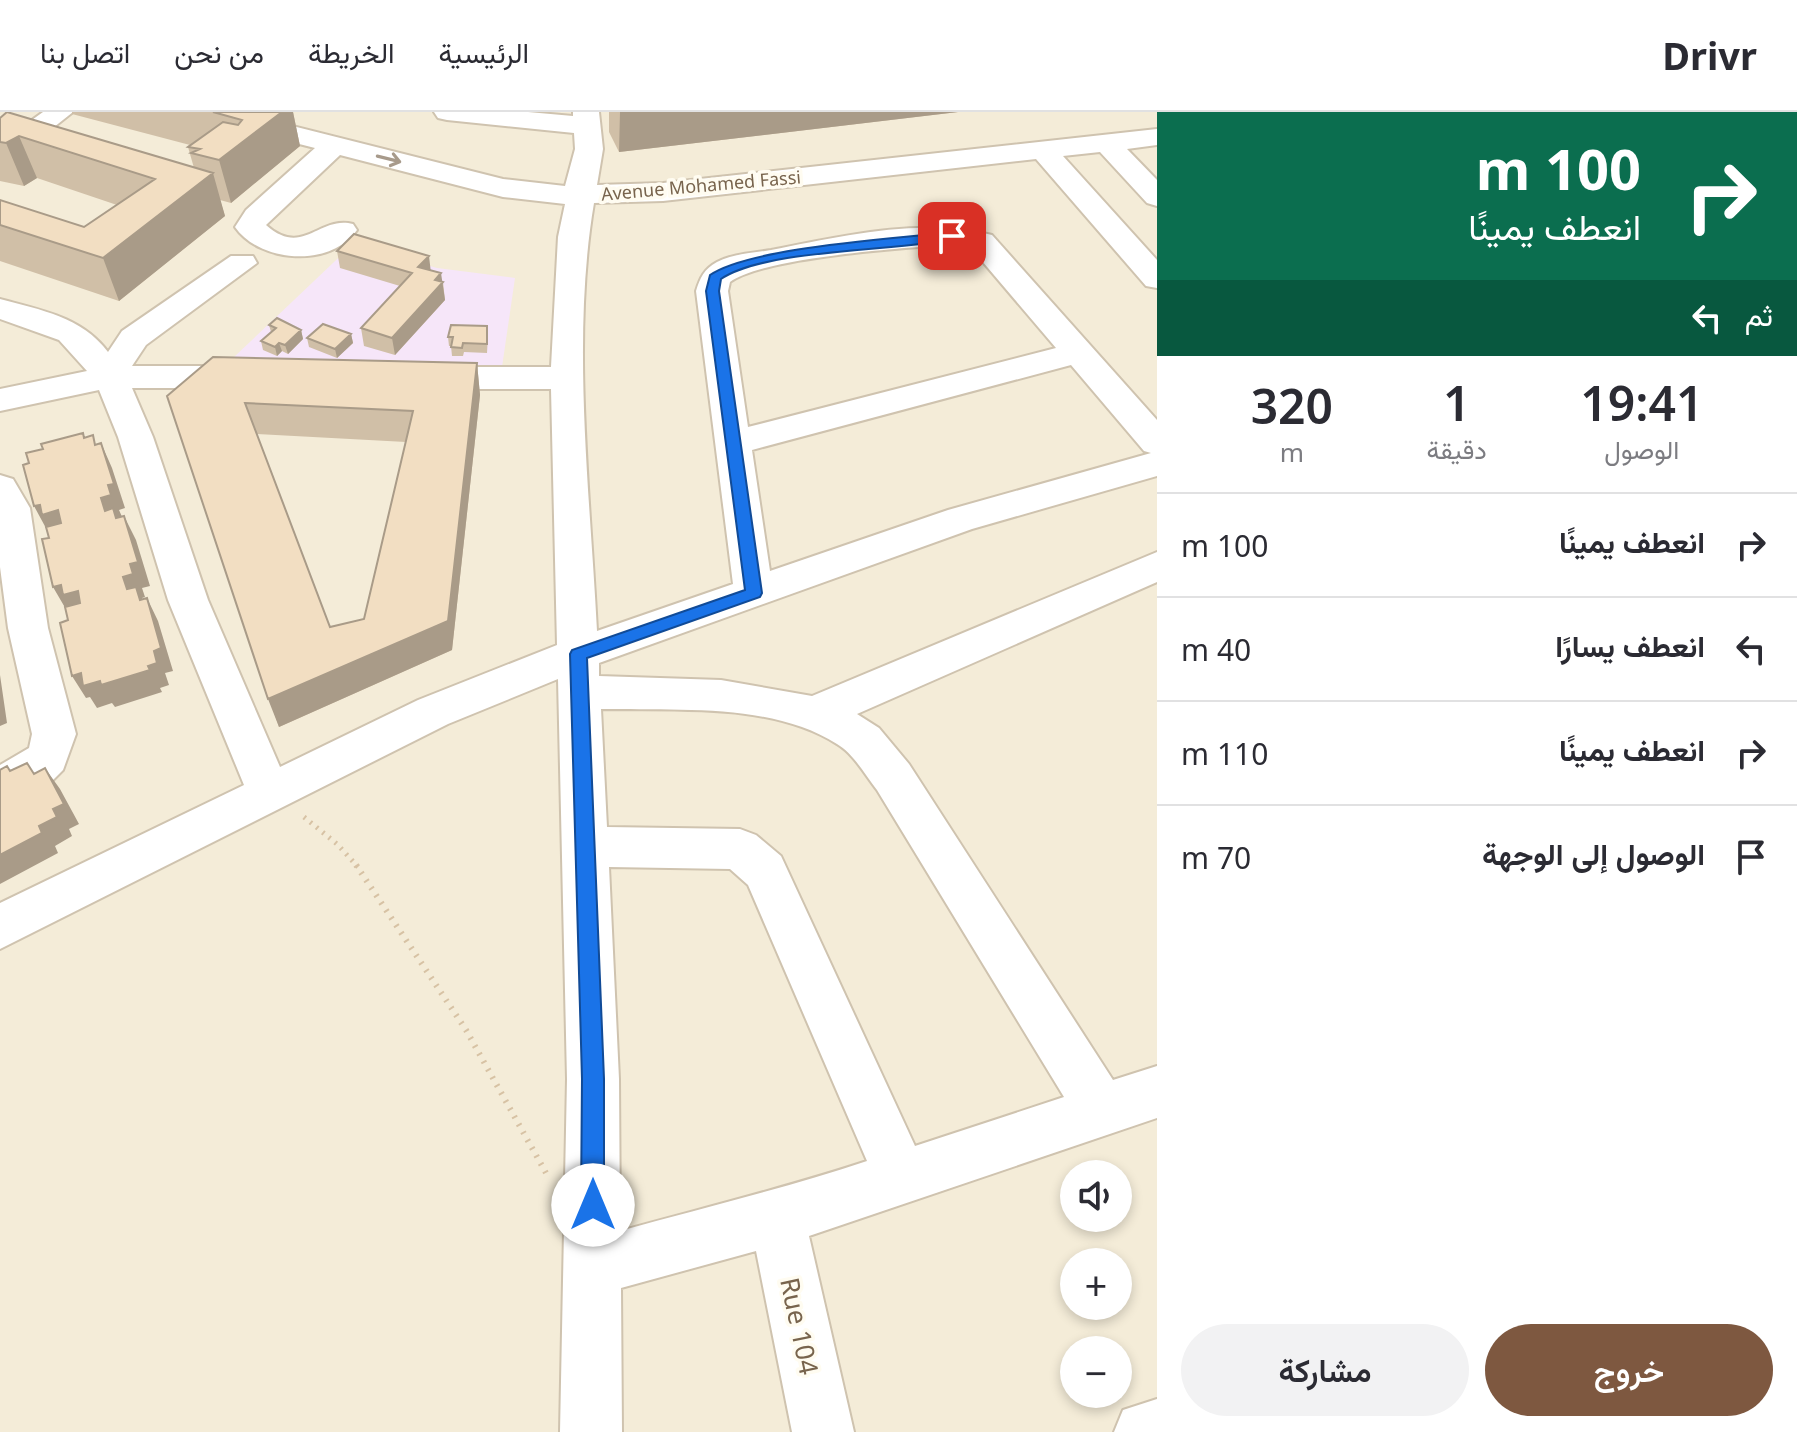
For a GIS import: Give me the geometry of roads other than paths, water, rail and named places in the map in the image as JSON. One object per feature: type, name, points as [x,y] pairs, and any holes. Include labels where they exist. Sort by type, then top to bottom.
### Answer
[{"type":"street","points":[[5,149],[60,112]]},
{"type":"street","name":"Avenue Mohamed Fassi","points":[[205,112],[503,188],[582,183],[630,172],[826,155],[1157,118]]},
{"type":"street","name":"Avenue Mohamed Fassi","points":[[292,112],[582,183],[663,192],[1157,137]]},
{"type":"street","points":[[447,112],[586,119],[589,149],[573,237],[567,358],[593,1079],[591,1432]]},
{"type":"street","points":[[1106,142],[1157,197]]},
{"type":"street","points":[[335,145],[256,216],[250,227],[258,236],[295,248],[310,249],[342,230]]},
{"type":"street","points":[[5,149],[42,154]]},
{"type":"street","points":[[1042,149],[1157,279]]},
{"type":"street","points":[[754,593],[712,291],[715,278],[722,271],[747,263],[910,239],[975,238],[991,248],[1077,353],[1157,443]]},
{"type":"street","points":[[108,377],[134,338],[242,263]]},
{"type":"street","points":[[0,309],[38,319],[87,346],[129,411],[163,531],[201,636],[270,794]]},
{"type":"street","points":[[733,443],[1077,353]]},
{"type":"street","points":[[0,400],[108,377],[278,378]]},
{"type":"street","points":[[386,378],[570,378]]},
{"type":"street","points":[[0,927],[433,712],[579,673],[754,593],[961,519],[1157,464]]},
{"type":"street","points":[[0,488],[11,508],[28,628],[54,734],[48,757],[36,768],[0,786]]},
{"type":"street","points":[[814,714],[1157,566]]},
{"type":"street","points":[[579,673],[814,714],[854,732],[893,777],[1102,1110]]},
{"type":"street","points":[[585,847],[740,849],[765,871],[902,1178]]},
{"type":"street","points":[[593,1267],[733,1227],[777,1219],[1157,1092]]},
{"type":"street","name":"Rue 104","points":[[777,1219],[823,1432]]},
{"type":"street","points":[[1145,1432],[1157,1430]]}]
